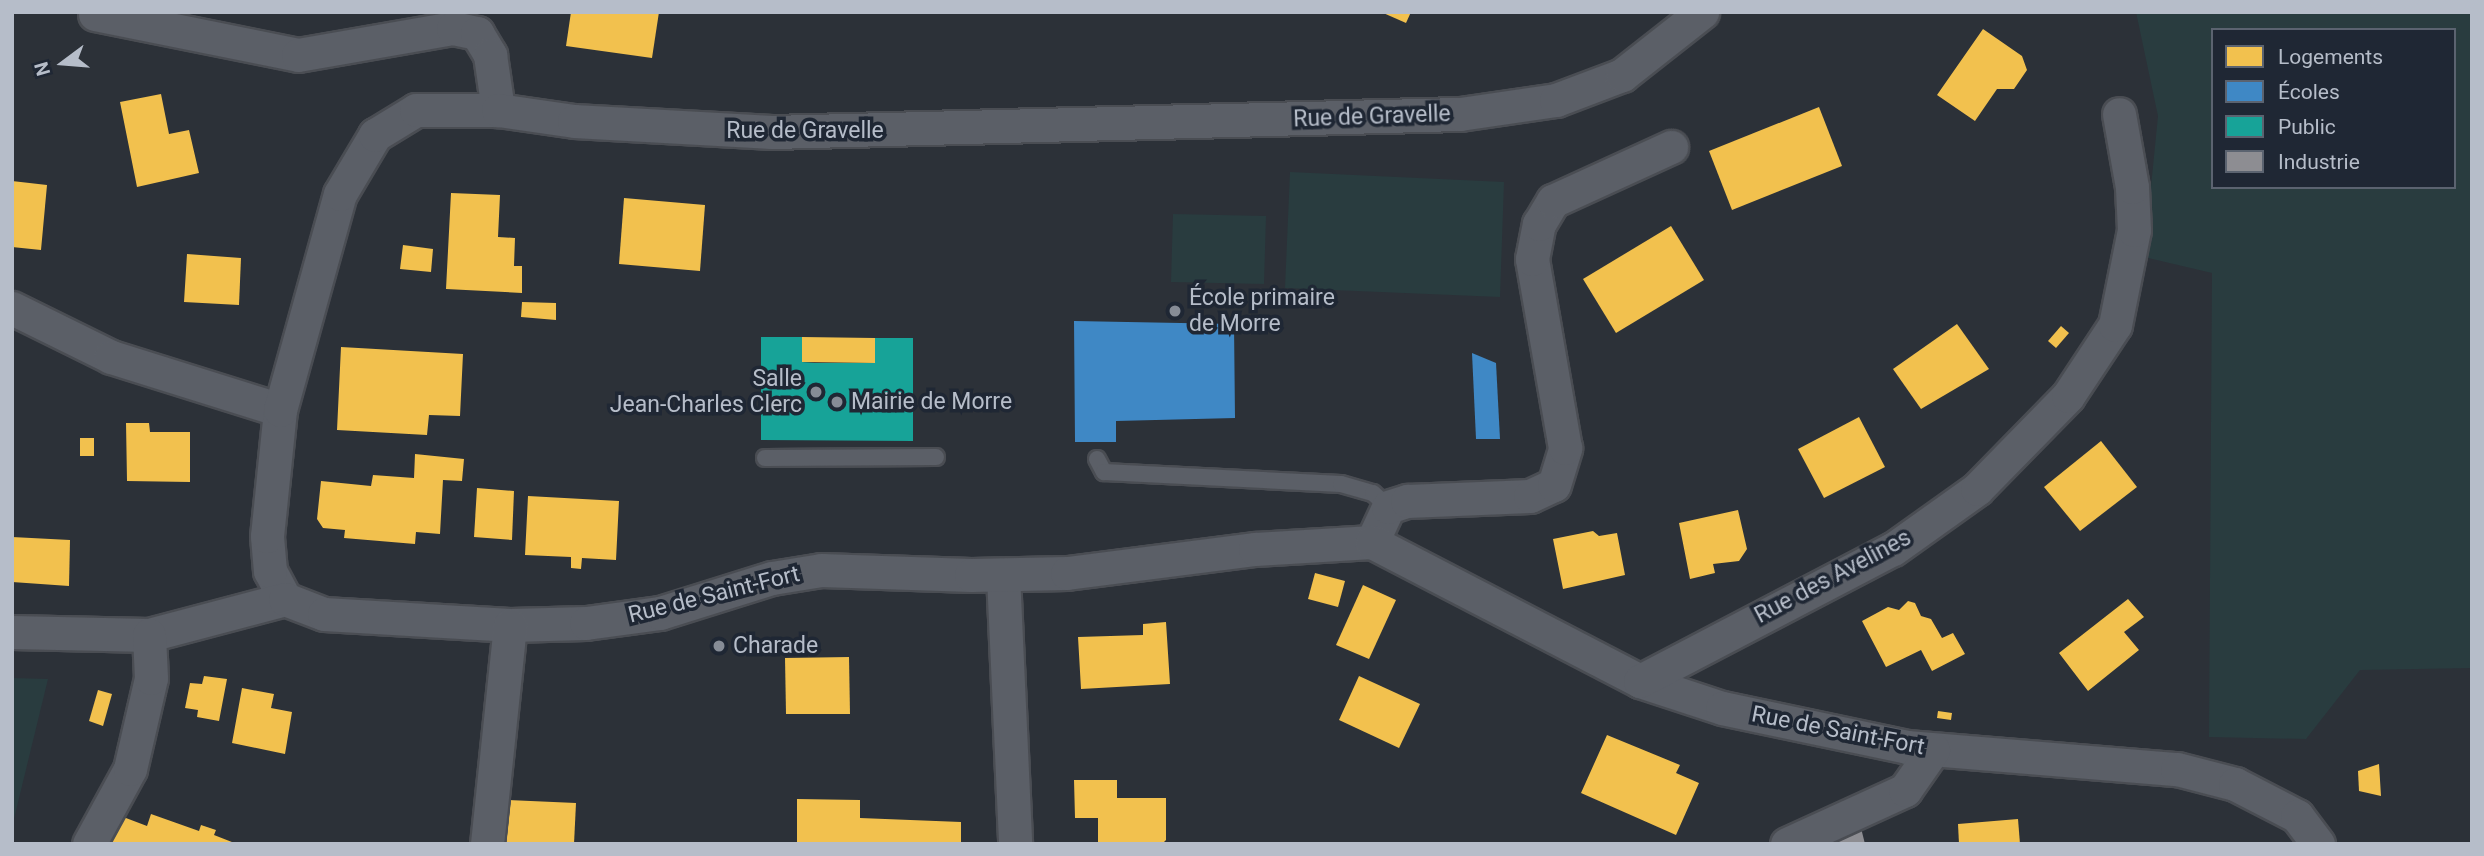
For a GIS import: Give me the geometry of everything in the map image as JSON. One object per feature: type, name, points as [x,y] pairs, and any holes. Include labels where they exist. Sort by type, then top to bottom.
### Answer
[{"type":"street","name":"Rue de Gravelle","points":[[285,600],[270,571],[267,536],[280,410],[340,194],[375,135],[416,110],[498,110],[574,121],[772,132],[1460,114],[1556,100],[1622,75],[1702,12]]},
{"type":"street","points":[[95,14],[298,55],[404,40],[453,28],[477,33],[490,55],[498,110]]},
{"type":"street","name":"Rue des Avelines","points":[[1640,681],[1893,549],[1977,489],[2068,396],[2115,325],[2134,230],[2132,187],[2119,114]]},
{"type":"street","points":[[1372,542],[1388,507],[1407,501],[1530,496],[1554,485],[1565,448],[1532,259],[1539,224],[1553,201],[1671,147]]},
{"type":"street","points":[[12,308],[111,357],[280,410]]},
{"type":"street","name":"Rue de Saint-Fort","points":[[285,600],[324,614],[510,625],[586,623],[660,613],[772,578],[821,570],[1003,575],[1372,542],[1640,681],[1722,708],[1933,750],[2177,769],[2235,784],[2297,816],[2318,844]]},
{"type":"street","points":[[1003,575],[1015,844]]},
{"type":"street","points":[[12,632],[149,635],[285,600]]},
{"type":"street","points":[[488,844],[510,625]]},
{"type":"street","points":[[89,844],[130,769],[151,677],[149,635]]},
{"type":"street","points":[[1787,844],[1905,790],[1933,750]]},
{"type":"lane","points":[[765,458],[936,457]]},
{"type":"lane","points":[[1097,459],[1104,472],[1340,484],[1373,493],[1388,507]]},
{"type":"shaded area","points":[[2136,12],[2472,12],[2472,668],[2360,670],[2306,739],[2209,737],[2212,273],[2144,257],[2158,116]]},
{"type":"shaded area","points":[[1290,172],[1504,182],[1500,297],[1285,288]]},
{"type":"shaded area","points":[[1173,214],[1266,216],[1264,284],[1171,282]]},
{"type":"shaded area","points":[[12,678],[48,679],[12,827]]},
{"type":"building: Logements","points":[[571,12],[659,12],[652,58],[566,46]]},
{"type":"building: Logements","points":[[1381,12],[1411,12],[1406,23]]},
{"type":"building: Logements","points":[[1983,29],[2022,56],[2027,70],[2014,89],[1997,89],[1975,121],[1937,95]]},
{"type":"building: Logements","points":[[161,94],[169,134],[189,130],[199,173],[137,187],[120,102]]},
{"type":"building: Logements","points":[[1819,107],[1842,166],[1732,210],[1709,151]]},
{"type":"building: Logements","points":[[12,181],[47,185],[41,250],[12,247]]},
{"type":"building: Logements","points":[[451,193],[500,195],[498,237],[515,238],[514,266],[522,266],[522,293],[446,289]]},
{"type":"building: Logements","points":[[624,198],[705,205],[700,271],[619,264]]},
{"type":"building: Logements","points":[[1671,226],[1704,280],[1616,333],[1583,279]]},
{"type":"building: Logements","points":[[403,245],[433,249],[431,272],[400,269]]},
{"type":"building: Logements","points":[[187,254],[241,258],[239,305],[184,302]]},
{"type":"building: Logements","points":[[522,302],[556,303],[556,320],[521,317]]},
{"type":"building: Logements","points":[[1957,324],[1989,369],[1921,409],[1893,369]]},
{"type":"building: Logements","points":[[2061,326],[2069,333],[2056,348],[2048,341]]},
{"type":"building: Logements","points":[[802,337],[875,338],[875,363],[802,362]]},
{"type":"building: Logements","points":[[341,347],[463,354],[460,416],[429,415],[427,435],[337,430]]},
{"type":"building: Logements","points":[[1859,417],[1885,467],[1824,498],[1798,449]]},
{"type":"building: Logements","points":[[126,423],[149,423],[150,432],[190,432],[190,482],[127,481]]},
{"type":"building: Logements","points":[[80,438],[94,438],[94,456],[80,456]]},
{"type":"building: Logements","points":[[2101,441],[2137,487],[2080,531],[2044,487]]},
{"type":"building: Logements","points":[[415,454],[464,459],[462,481],[443,480],[440,534],[416,532],[415,544],[344,538],[345,530],[323,528],[317,519],[321,481],[371,486],[373,475],[414,478]]},
{"type":"building: Logements","points":[[477,488],[514,491],[512,540],[474,537]]},
{"type":"building: Logements","points":[[528,496],[619,501],[616,560],[582,558],[581,569],[571,568],[571,557],[525,555]]},
{"type":"building: Logements","points":[[1738,510],[1747,549],[1739,561],[1713,564],[1715,573],[1690,579],[1679,523]]},
{"type":"building: Logements","points":[[1593,531],[1599,536],[1617,533],[1625,575],[1563,589],[1553,539]]},
{"type":"building: Logements","points":[[12,537],[70,540],[69,586],[12,582]]},
{"type":"building: Logements","points":[[1315,573],[1345,581],[1338,607],[1308,599]]},
{"type":"building: Logements","points":[[1363,585],[1396,600],[1369,659],[1336,645]]},
{"type":"building: Logements","points":[[2128,599],[2144,617],[2124,632],[2139,650],[2088,691],[2059,653]]},
{"type":"building: Logements","points":[[1908,601],[1915,603],[1921,616],[1931,619],[1942,638],[1953,633],[1965,654],[1932,671],[1921,650],[1886,667],[1862,621],[1888,607],[1899,610]]},
{"type":"building: Logements","points":[[1166,622],[1170,684],[1081,689],[1078,637],[1143,635],[1143,624]]},
{"type":"building: Logements","points":[[849,657],[850,714],[786,714],[785,658]]},
{"type":"building: Logements","points":[[204,676],[227,679],[219,721],[197,717],[198,710],[185,708],[190,683],[202,684]]},
{"type":"building: Logements","points":[[1359,676],[1420,704],[1399,748],[1339,720]]},
{"type":"building: Logements","points":[[242,688],[274,694],[271,708],[292,712],[285,754],[232,743]]},
{"type":"building: Logements","points":[[98,690],[112,694],[103,726],[89,721]]},
{"type":"building: Logements","points":[[1938,711],[1952,713],[1951,720],[1937,718]]},
{"type":"building: Logements","points":[[1607,735],[1680,765],[1676,773],[1699,783],[1676,835],[1581,793]]},
{"type":"building: Logements","points":[[2379,764],[2381,796],[2359,791],[2358,771]]},
{"type":"building: Logements","points":[[1074,780],[1117,780],[1117,798],[1166,798],[1166,840],[1162,844],[1098,844],[1098,818],[1075,818]]},
{"type":"building: Logements","points":[[797,799],[860,800],[860,818],[961,822],[961,844],[797,844]]},
{"type":"building: Logements","points":[[506,800],[576,803],[574,844],[504,844]]},
{"type":"building: Logements","points":[[151,814],[199,831],[201,825],[216,830],[214,835],[237,844],[108,844],[118,815],[147,826]]},
{"type":"building: Logements","points":[[2018,819],[2020,844],[1959,844],[1958,824]]},
{"type":"building: Écoles","points":[[1074,321],[1234,324],[1235,418],[1116,421],[1116,442],[1075,442]]},
{"type":"building: Écoles","points":[[1472,353],[1496,363],[1500,439],[1476,439]]},
{"type":"building: Public","name":"Mairie de Morre","points":[[761,337],[802,337],[802,362],[815,363],[875,363],[875,338],[913,338],[913,441],[761,440]]},
{"type":"building: Industrie","points":[[1861,828],[1865,844],[1829,844]]},
{"type":"place","name":"École primaire de Morre","points":[[1175,311]]},
{"type":"place","name":"Salle Jean-Charles Clerc","points":[[816,392]]},
{"type":"place","name":"Mairie de Morre","points":[[837,402]]},
{"type":"place","name":"Charade","points":[[719,646]]}]
